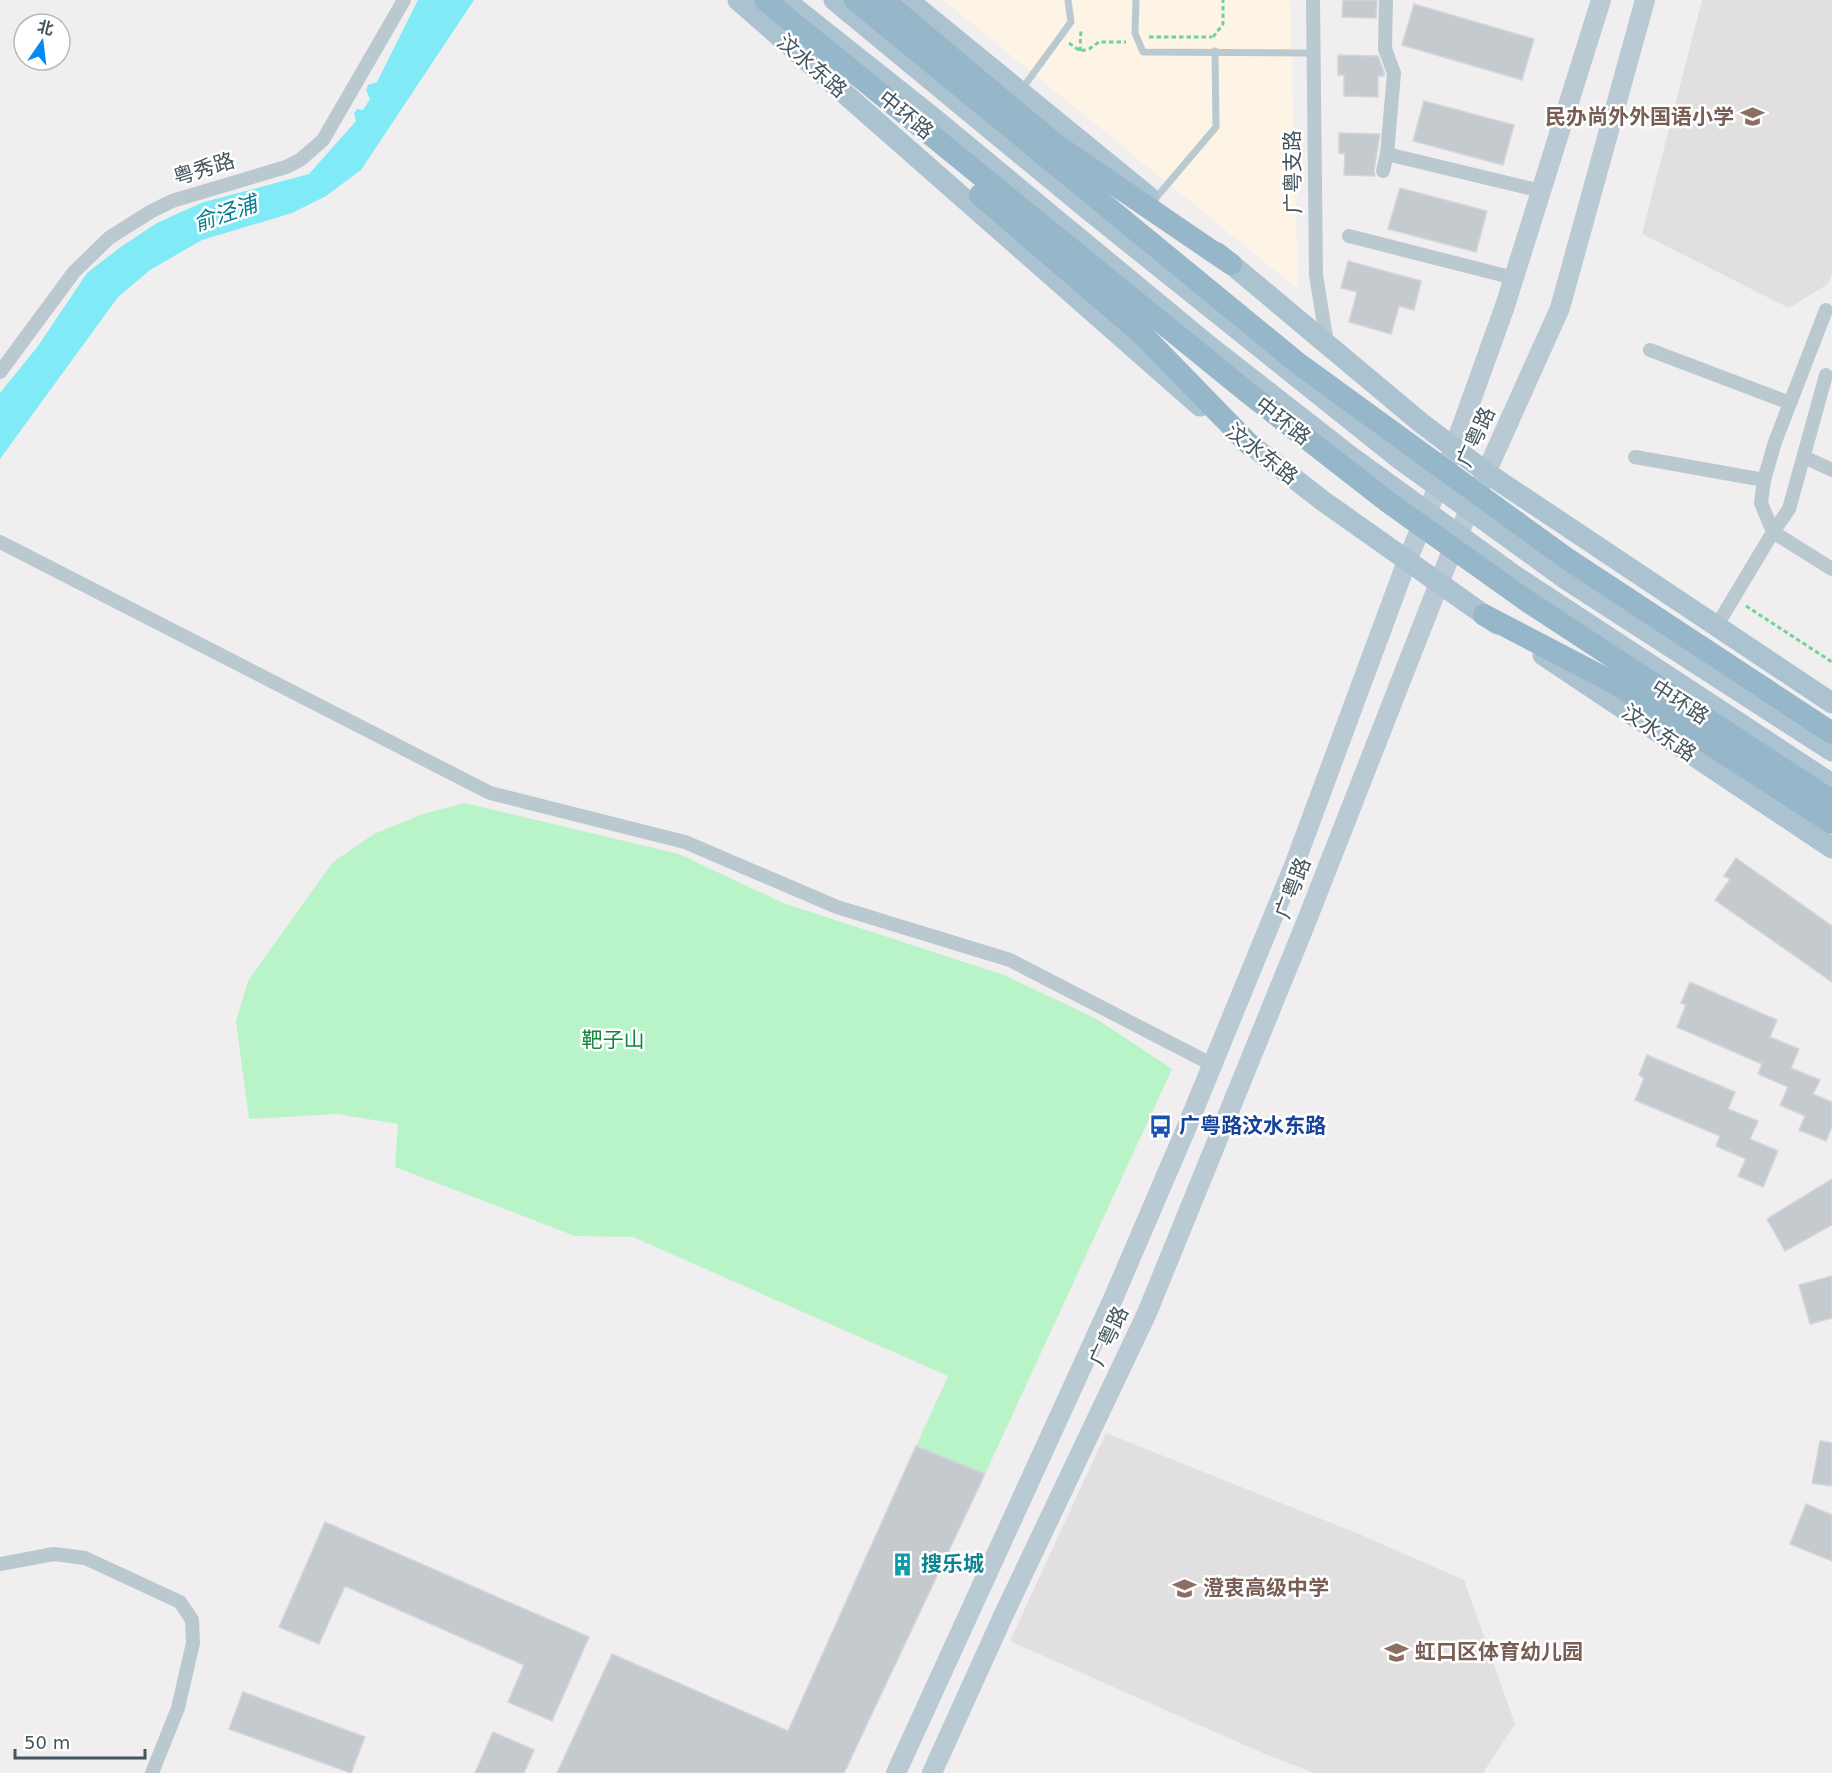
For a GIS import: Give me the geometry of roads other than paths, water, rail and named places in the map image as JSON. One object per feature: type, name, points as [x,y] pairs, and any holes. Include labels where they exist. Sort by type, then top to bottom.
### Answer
[{"type":"highway","points":[[754,0],[1143,336],[1250,445]]},
{"type":"highway","name":"中环路","points":[[765,0],[1247,393],[1388,502],[1527,601],[1832,801]]},
{"type":"highway","points":[[855,0],[1299,364],[1566,558],[1828,741]]},
{"type":"highway","points":[[883,0],[1055,133],[1231,264]]},
{"type":"highway","points":[[1484,615],[1618,685],[1832,823]]},
{"type":"main road","name":"汶水东路","points":[[738,0],[1191,399],[1250,445],[1323,501],[1484,615],[1832,848]]},
{"type":"main road","name":"汶水东路","points":[[785,0],[1288,407],[1458,535],[1578,618],[1832,784]]},
{"type":"main road","points":[[834,0],[1242,334],[1401,460],[1567,580],[1828,741]]},
{"type":"main road","points":[[900,0],[920,69]]},
{"type":"main road","points":[[908,0],[1019,92],[1055,133],[1153,201],[1454,448],[1487,473],[1832,703]]},
{"type":"main road","name":"广粤路","points":[[896,1773],[1113,1299],[1186,1129],[1295,863],[1407,561],[1454,448],[1514,278],[1601,0]]},
{"type":"main road","name":"广粤路","points":[[932,1773],[1004,1614],[1147,1313],[1305,925],[1438,583],[1560,308],[1645,0]]},
{"type":"main road","points":[[835,40],[865,112]]},
{"type":"main road","points":[[961,104],[1055,133]]},
{"type":"main road","points":[[1083,304],[1159,304]]},
{"type":"main road","points":[[1701,698],[1767,806]]},
{"type":"street","name":"粤秀路","points":[[0,372],[74,272],[109,238],[172,201],[286,167],[311,153],[333,125],[404,0]]},
{"type":"street","name":"广粤支路","points":[[1313,0],[1316,275],[1327,343]]},
{"type":"street","points":[[1383,171],[1387,154],[1394,73],[1385,49],[1386,0]]},
{"type":"street","points":[[1387,154],[1541,191]]},
{"type":"street","points":[[1349,236],[1514,278]]},
{"type":"street","points":[[1826,310],[1775,442],[1764,480],[1761,503],[1773,532],[1832,569]]},
{"type":"street","points":[[1650,350],[1790,403]]},
{"type":"street","points":[[1716,627],[1789,509],[1829,376],[1804,367]]},
{"type":"street","points":[[1635,457],[1764,480]]},
{"type":"street","points":[[1804,457],[1832,470]]},
{"type":"street","points":[[0,542],[490,793],[685,842],[837,907],[1010,960],[1211,1064]]},
{"type":"street","points":[[0,1564],[54,1554],[85,1558],[180,1602],[192,1620],[193,1643],[178,1708],[152,1773]]},
{"type":"lane","points":[[1019,92],[1071,21],[1068,0]]},
{"type":"lane","points":[[1136,0],[1135,33],[1143,52],[1219,51],[1312,54]]},
{"type":"lane","points":[[1153,201],[1216,127],[1219,51]]},
{"type":"water","name":"俞泾浦","points":[[418,0],[474,0],[361,170],[326,196],[292,213],[202,240],[150,270],[118,297],[0,459],[0,393],[38,346],[87,273],[157,223],[181,212],[204,202],[309,174],[356,121],[354,113],[357,109],[363,110],[370,99],[366,90],[368,85],[377,82]]},
{"type":"place","name":"民办尚外外国语小学","points":[[1752,117]]},
{"type":"place","name":"广粤路汶水东路","points":[[1161,1126]]},
{"type":"place","name":"搜乐城","points":[[903,1564]]},
{"type":"place","name":"澄衷高级中学","points":[[1185,1588]]},
{"type":"place","name":"虹口区体育幼儿园","points":[[1397,1652]]},
{"type":"park label","name":"靶子山","points":[[613,1040]]}]
